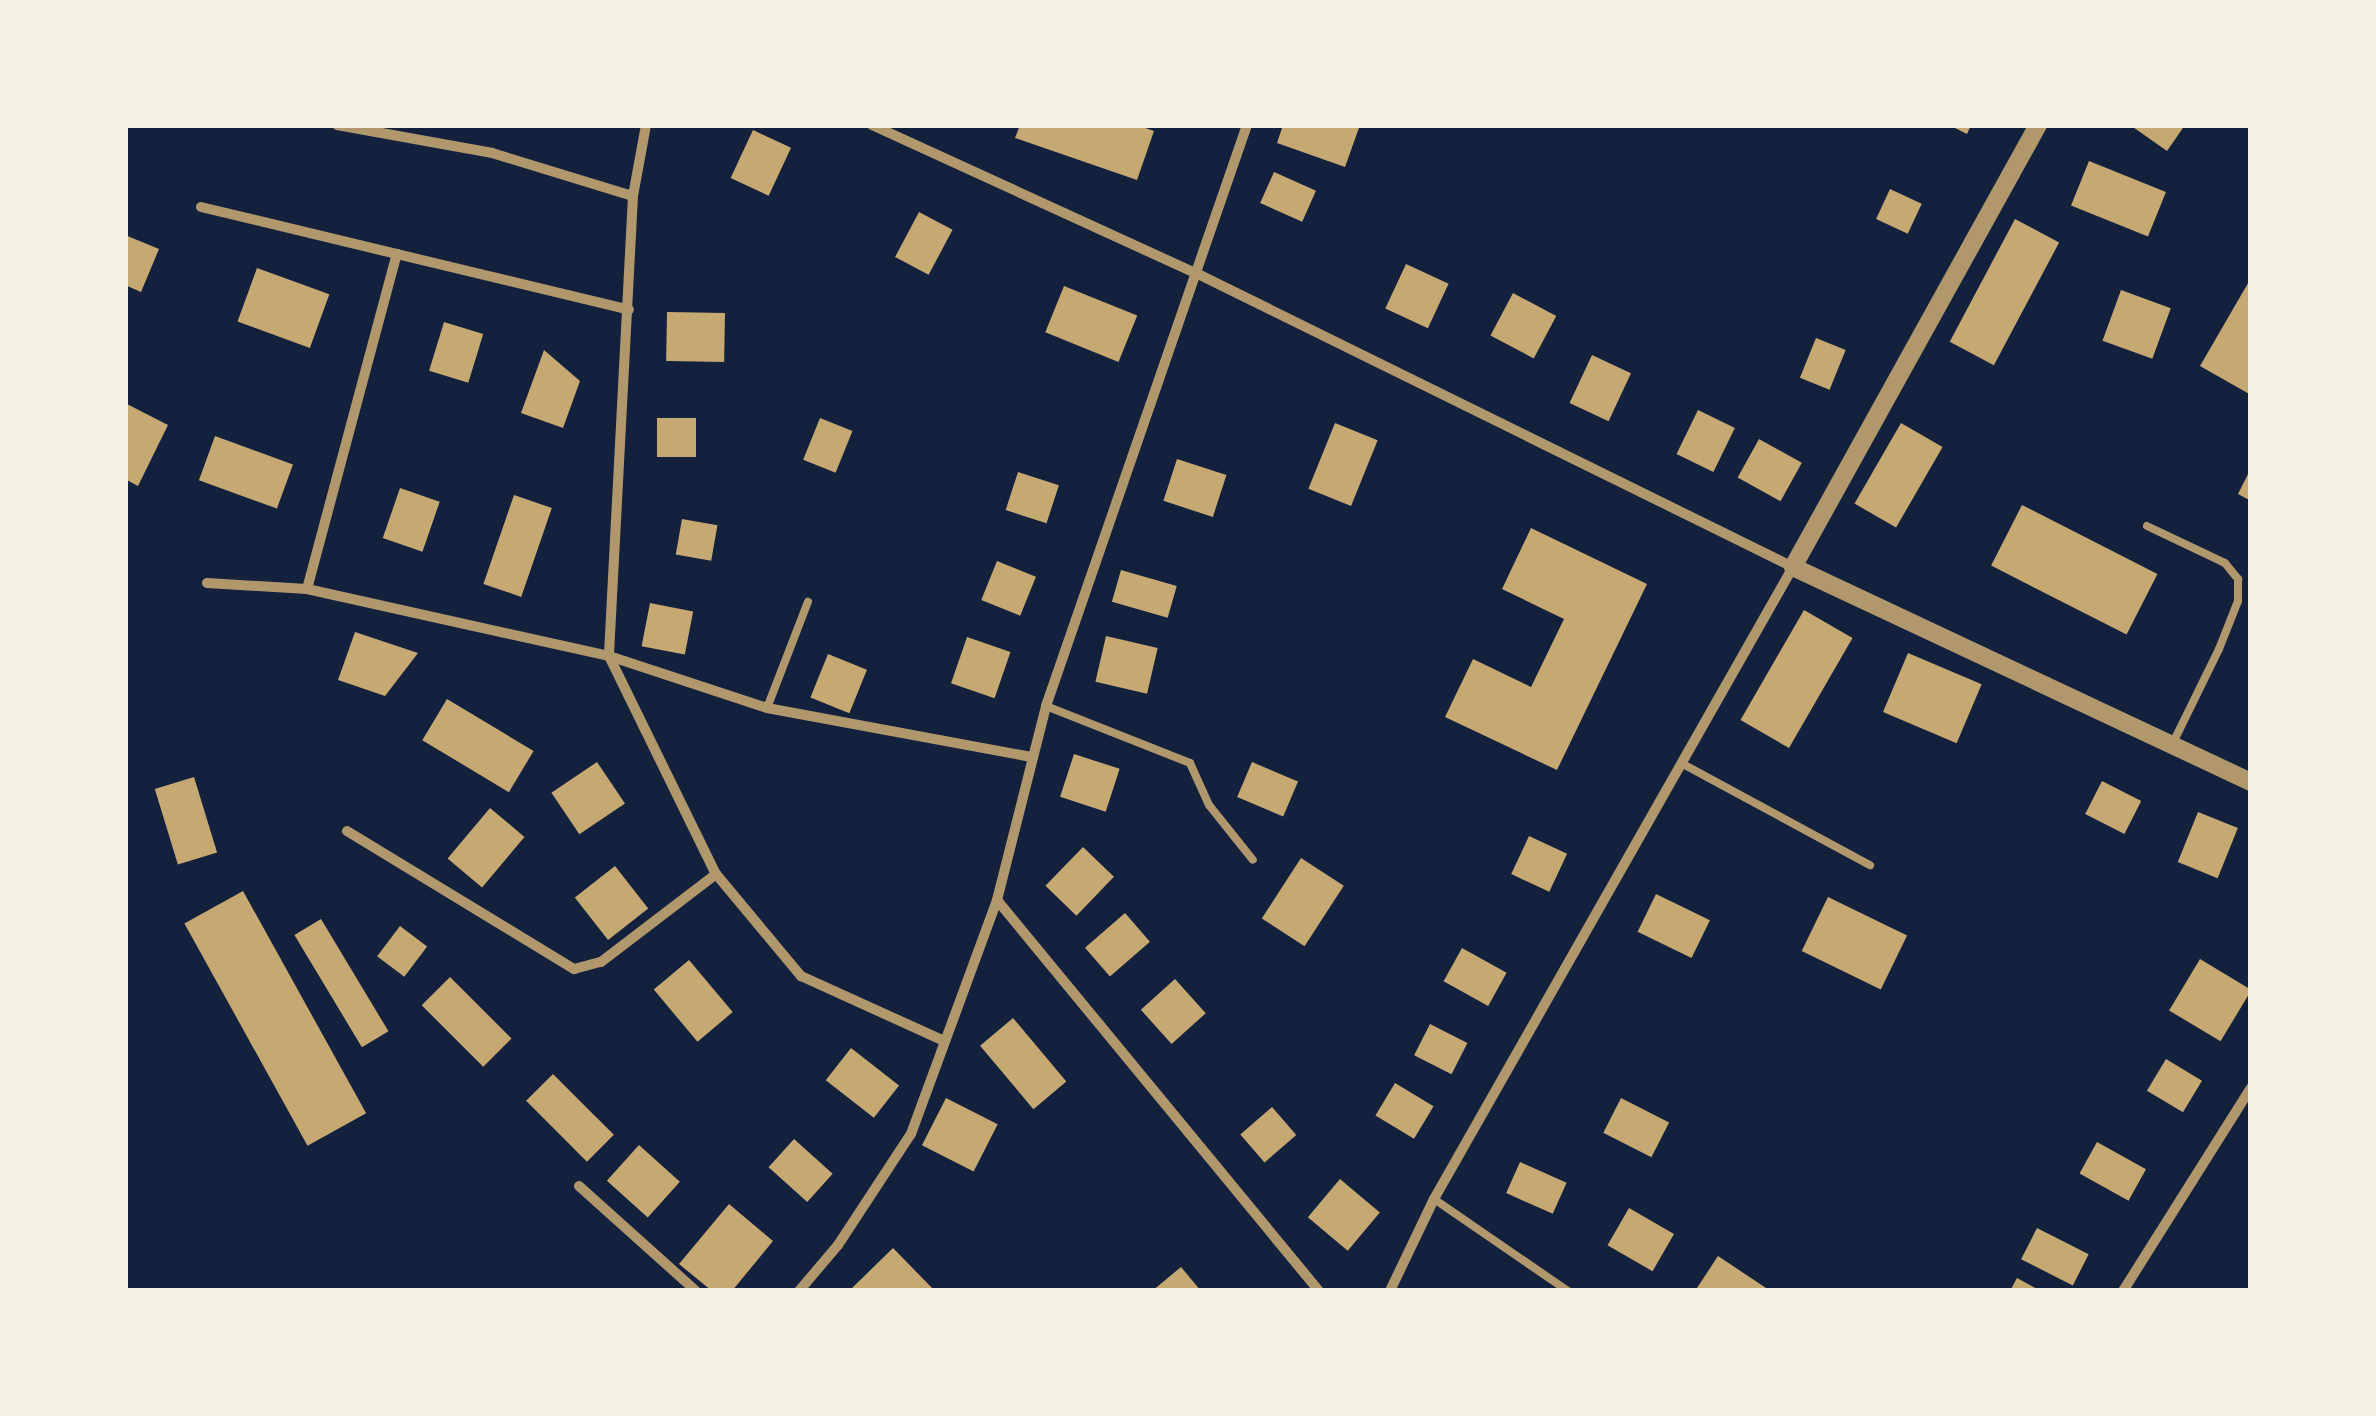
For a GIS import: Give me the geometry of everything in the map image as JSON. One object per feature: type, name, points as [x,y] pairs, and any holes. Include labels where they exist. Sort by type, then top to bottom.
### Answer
[{"type":"street","points":[[337,125],[492,154],[633,196]]},
{"type":"street","points":[[646,125],[633,196],[608,656],[716,874],[801,976],[944,1042]]},
{"type":"street","points":[[872,125],[1198,274],[1792,567],[2251,782]]},
{"type":"street","points":[[799,1291],[838,1245],[911,1134],[997,900],[1046,706],[1247,125]]},
{"type":"street","points":[[1390,1291],[1434,1199],[2038,125]]},
{"type":"street","points":[[200,208],[629,310]]},
{"type":"street","points":[[307,589],[397,254]]},
{"type":"street","points":[[207,583],[307,589],[608,656],[767,708],[1032,757]]},
{"type":"street","points":[[346,831],[574,970],[600,962],[716,874]]},
{"type":"street","points":[[997,900],[1319,1291]]},
{"type":"street","points":[[2122,1291],[2251,1088]]},
{"type":"street","points":[[579,1186],[696,1291]]},
{"type":"lane","points":[[2146,526],[2225,563],[2238,579],[2238,601],[2219,649],[2172,745]]},
{"type":"lane","points":[[767,708],[808,602]]},
{"type":"lane","points":[[1046,706],[1190,764],[1209,805],[1252,860]]},
{"type":"lane","points":[[1682,763],[1870,865]]},
{"type":"lane","points":[[1434,1199],[1568,1291]]},
{"type":"building","points":[[1020,125],[1137,125],[1154,131],[1137,180],[1015,138]]},
{"type":"building","points":[[1283,125],[1360,125],[1345,167],[1277,143]]},
{"type":"building","points":[[1949,125],[1971,125],[1967,134]]},
{"type":"building","points":[[2130,125],[2185,125],[2167,151]]},
{"type":"building","points":[[753,130],[791,148],[769,196],[731,178]]},
{"type":"building","points":[[2089,161],[2166,192],[2148,237],[2071,206]]},
{"type":"building","points":[[1274,172],[1316,191],[1302,222],[1260,203]]},
{"type":"building","points":[[1890,189],[1922,204],[1908,234],[1876,219]]},
{"type":"building","points":[[919,212],[953,230],[929,275],[895,257]]},
{"type":"building","points":[[2015,219],[2059,242],[1994,365],[1950,342]]},
{"type":"building","points":[[125,235],[159,249],[141,292],[125,285]]},
{"type":"building","points":[[1406,264],[1449,284],[1428,328],[1385,308]]},
{"type":"building","points":[[257,268],[329,294],[310,348],[238,322]]},
{"type":"building","points":[[2251,278],[2251,395],[2200,366]]},
{"type":"building","points":[[1064,286],[1137,316],[1119,362],[1045,332]]},
{"type":"building","points":[[2121,290],[2171,308],[2152,359],[2103,341]]},
{"type":"building","points":[[1513,293],[1556,316],[1534,358],[1490,335]]},
{"type":"building","points":[[667,312],[725,313],[724,362],[666,361]]},
{"type":"building","points":[[444,322],[483,334],[468,383],[429,371]]},
{"type":"building","points":[[1816,338],[1846,350],[1830,390],[1800,378]]},
{"type":"building","points":[[544,350],[580,381],[563,428],[521,413]]},
{"type":"building","points":[[1592,355],[1631,373],[1609,421],[1570,403]]},
{"type":"building","points":[[125,403],[168,425],[138,486],[125,479]]},
{"type":"building","points":[[1698,410],[1735,428],[1713,472],[1677,454]]},
{"type":"building","points":[[657,418],[696,418],[696,457],[657,457]]},
{"type":"building","points":[[820,418],[852,431],[836,473],[803,460]]},
{"type":"building","points":[[1335,423],[1378,440],[1351,506],[1308,489]]},
{"type":"building","points":[[1901,423],[1943,447],[1896,528],[1854,504]]},
{"type":"building","points":[[215,436],[293,464],[277,509],[199,480]]},
{"type":"building","points":[[1759,439],[1802,463],[1781,501],[1738,477]]},
{"type":"building","points":[[1177,459],[1226,475],[1213,517],[1163,501]]},
{"type":"building","points":[[2251,468],[2251,501],[2238,494]]},
{"type":"building","points":[[1018,472],[1059,485],[1047,523],[1006,510]]},
{"type":"building","points":[[400,488],[440,502],[422,552],[383,538]]},
{"type":"building","points":[[514,495],[552,508],[521,597],[483,584]]},
{"type":"building","points":[[2022,505],[2157,574],[2127,635],[1991,566]]},
{"type":"building","points":[[682,519],[717,525],[711,561],[676,554]]},
{"type":"building","points":[[1531,528],[1647,584],[1557,770],[1445,717],[1473,659],[1531,687],[1564,619],[1502,589]]},
{"type":"building","points":[[997,561],[1036,577],[1020,616],[981,600]]},
{"type":"building","points":[[1121,570],[1177,586],[1168,618],[1112,602]]},
{"type":"building","points":[[650,603],[693,611],[685,655],[642,646]]},
{"type":"building","points":[[1804,610],[1852,638],[1789,748],[1740,720]]},
{"type":"building","points":[[355,632],[418,653],[385,696],[338,680]]},
{"type":"building","points":[[1106,636],[1158,648],[1147,694],[1095,682]]},
{"type":"building","points":[[967,637],[1010,652],[995,698],[951,683]]},
{"type":"building","points":[[1908,653],[1982,684],[1957,743],[1883,712]]},
{"type":"building","points":[[828,654],[867,670],[849,713],[810,698]]},
{"type":"building","points":[[447,699],[534,751],[509,792],[422,740]]},
{"type":"building","points":[[1074,754],[1120,769],[1106,812],[1060,797]]},
{"type":"building","points":[[597,762],[625,803],[579,834],[551,793]]},
{"type":"building","points":[[1252,762],[1298,782],[1283,817],[1237,797]]},
{"type":"building","points":[[194,777],[217,853],[178,865],[155,789]]},
{"type":"building","points":[[2102,781],[2141,801],[2124,834],[2085,814]]},
{"type":"building","points":[[490,808],[524,837],[482,887],[448,859]]},
{"type":"building","points":[[2198,812],[2238,828],[2218,878],[2178,862]]},
{"type":"building","points":[[1529,836],[1567,854],[1549,892],[1511,874]]},
{"type":"building","points":[[1083,847],[1114,877],[1076,916],[1045,886]]},
{"type":"building","points":[[1301,858],[1344,886],[1305,946],[1262,918]]},
{"type":"building","points":[[615,866],[648,909],[608,940],[575,897]]},
{"type":"building","points":[[243,891],[366,1113],[308,1146],[184,923]]},
{"type":"building","points":[[1656,894],[1710,920],[1692,958],[1638,932]]},
{"type":"building","points":[[1828,897],[1907,936],[1881,990],[1802,951]]},
{"type":"building","points":[[1125,913],[1150,942],[1110,976],[1085,948]]},
{"type":"building","points":[[321,919],[388,1031],[362,1047],[294,935]]},
{"type":"building","points":[[400,926],[427,946],[404,977],[377,956]]},
{"type":"building","points":[[1462,948],[1507,973],[1488,1006],[1444,981]]},
{"type":"building","points":[[2200,959],[2251,990],[2221,1041],[2169,1010]]},
{"type":"building","points":[[689,960],[733,1012],[697,1042],[654,990]]},
{"type":"building","points":[[450,977],[512,1039],[483,1067],[422,1005]]},
{"type":"building","points":[[1175,979],[1206,1013],[1172,1044],[1141,1010]]},
{"type":"building","points":[[1013,1018],[1066,1082],[1033,1109],[980,1046]]},
{"type":"building","points":[[1430,1024],[1467,1043],[1452,1074],[1414,1055]]},
{"type":"building","points":[[851,1048],[899,1086],[874,1118],[826,1080]]},
{"type":"building","points":[[2166,1059],[2202,1081],[2183,1112],[2147,1091]]},
{"type":"building","points":[[553,1074],[614,1135],[587,1162],[526,1101]]},
{"type":"building","points":[[1395,1083],[1434,1106],[1414,1139],[1375,1116]]},
{"type":"building","points":[[946,1098],[998,1124],[974,1172],[922,1145]]},
{"type":"building","points":[[1621,1098],[1669,1123],[1651,1157],[1603,1133]]},
{"type":"building","points":[[1272,1107],[1296,1135],[1265,1162],[1240,1135]]},
{"type":"building","points":[[794,1139],[833,1174],[807,1202],[769,1167]]},
{"type":"building","points":[[2097,1142],[2146,1169],[2129,1201],[2080,1173]]},
{"type":"building","points":[[639,1145],[680,1182],[648,1217],[607,1181]]},
{"type":"building","points":[[1520,1162],[1567,1183],[1553,1214],[1506,1193]]},
{"type":"building","points":[[1340,1179],[1380,1212],[1348,1251],[1308,1217]]},
{"type":"building","points":[[729,1204],[773,1241],[732,1291],[712,1291],[679,1264]]},
{"type":"building","points":[[1629,1208],[1674,1234],[1653,1271],[1608,1245]]},
{"type":"building","points":[[2037,1228],[2089,1254],[2073,1286],[2021,1259]]},
{"type":"building","points":[[893,1248],[935,1291],[849,1291]]},
{"type":"building","points":[[1718,1256],[1766,1288],[1764,1291],[1695,1291]]},
{"type":"building","points":[[1181,1267],[1201,1291],[1152,1291]]},
{"type":"building","points":[[2017,1278],[2041,1291],[2010,1291]]}]
